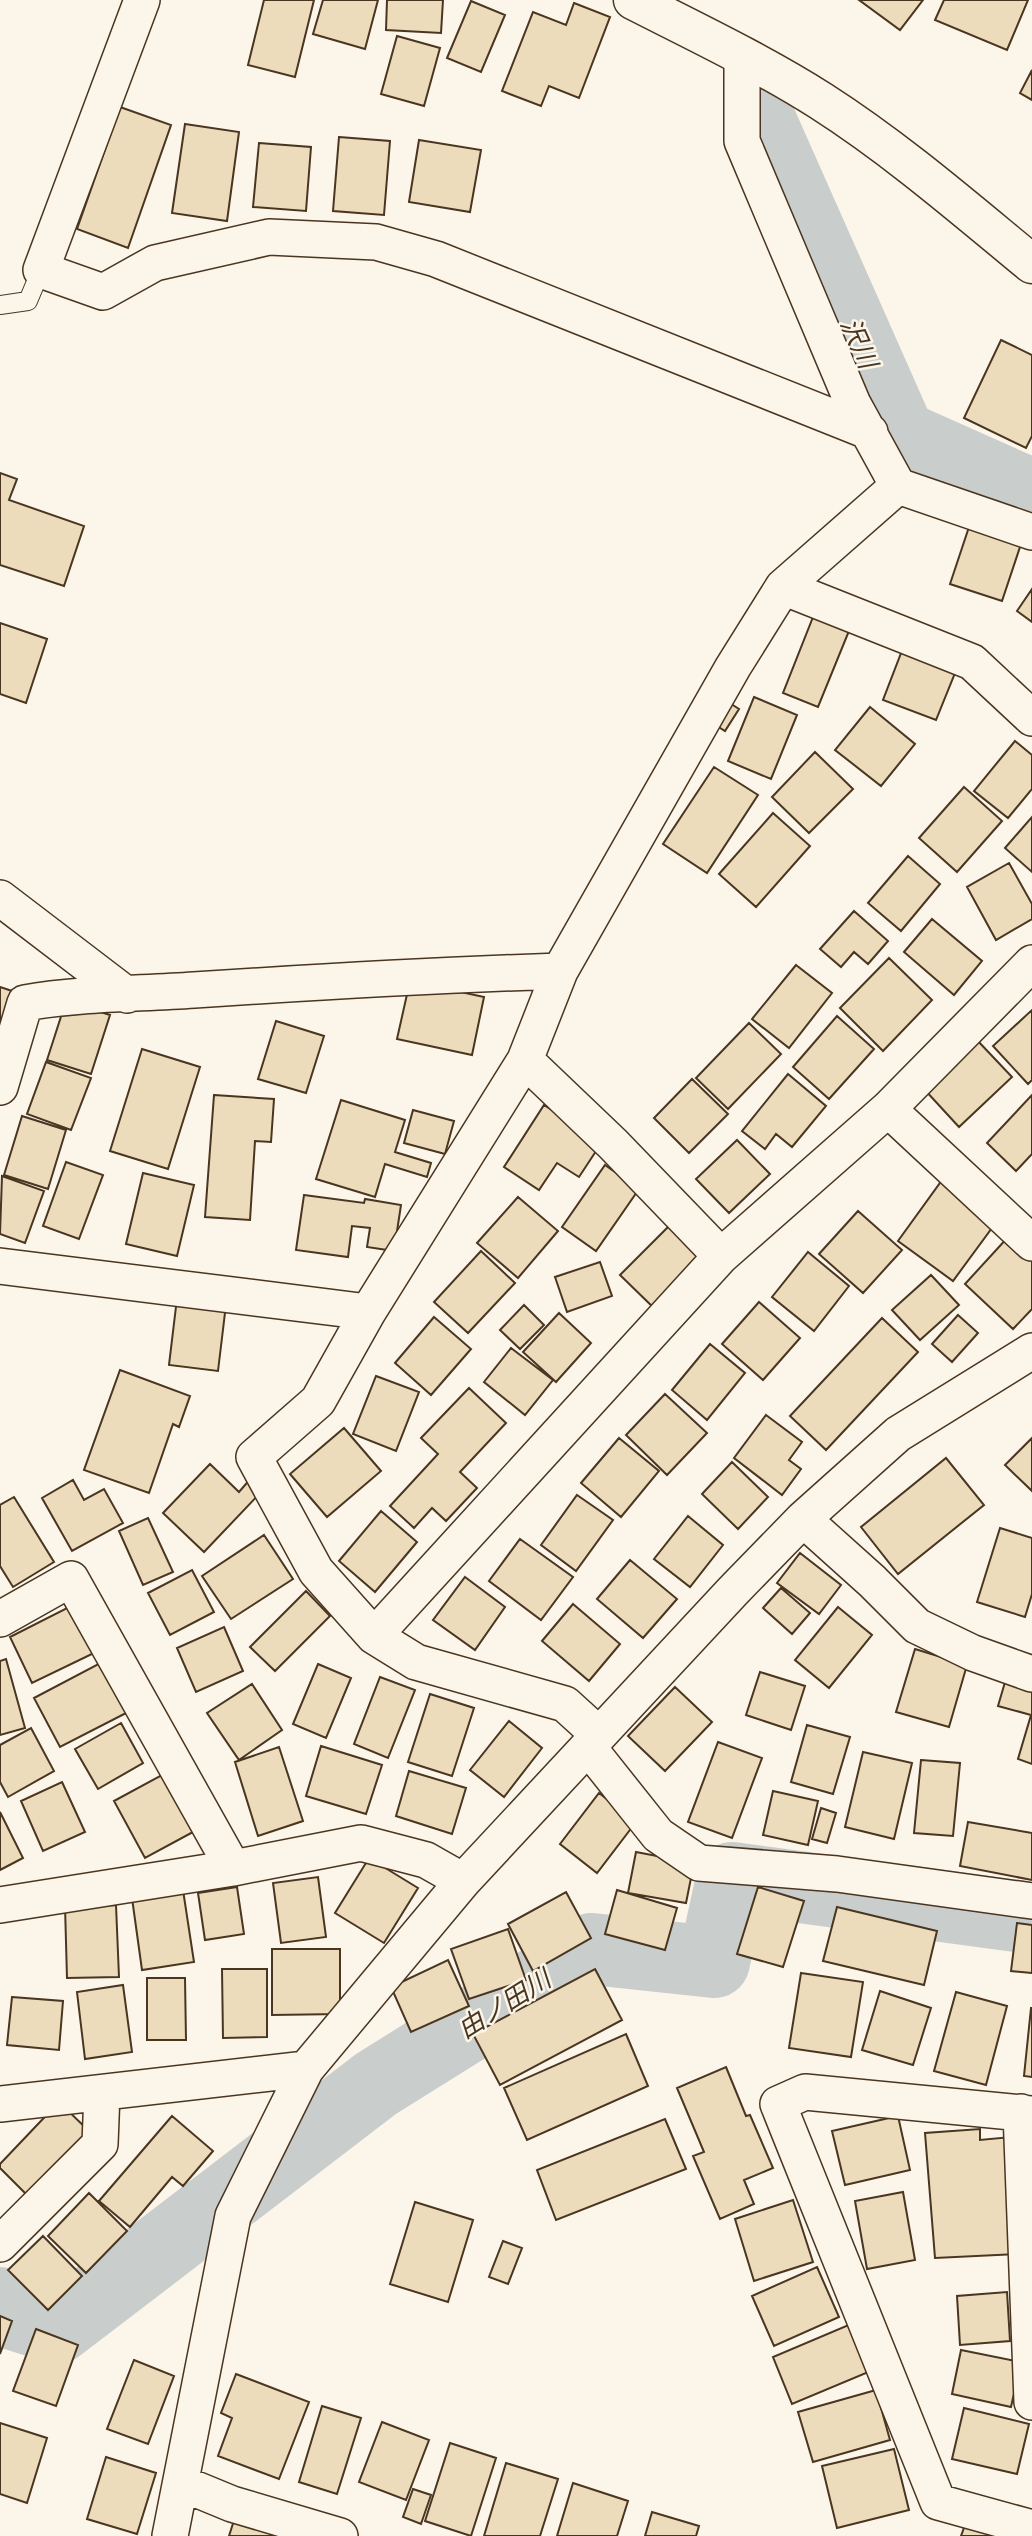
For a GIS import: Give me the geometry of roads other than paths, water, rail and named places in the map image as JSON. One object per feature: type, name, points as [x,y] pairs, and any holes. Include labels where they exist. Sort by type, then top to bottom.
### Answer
[{"type":"street","points":[[142,0],[41,270],[103,292],[155,263],[269,237],[376,242],[436,259],[870,432]]},
{"type":"street","points":[[633,0],[742,55],[822,101],[1032,264]]},
{"type":"street","points":[[742,55],[742,141],[853,404],[898,486],[1032,532]]},
{"type":"street","points":[[898,486],[783,587],[733,667],[560,971],[525,1060],[368,1312],[318,1401],[254,1457],[316,1571],[374,1636],[416,1662],[565,1704],[658,1835],[699,1863],[837,1874],[1032,1901]]},
{"type":"street","points":[[783,587],[972,662],[1032,718]]},
{"type":"street","points":[[0,898],[127,995]]},
{"type":"street","points":[[0,1087],[25,1003],[56,997],[127,995],[401,976],[560,971]]},
{"type":"street","points":[[374,1636],[721,1256],[888,1109],[1027,978]]},
{"type":"street","points":[[525,1060],[613,1144],[721,1256]]},
{"type":"street","points":[[888,1109],[1032,1243]]},
{"type":"street","points":[[0,1266],[368,1312]]},
{"type":"street","points":[[170,2536],[233,2217],[306,2069],[463,1881],[803,1519],[898,1434],[1032,1351]]},
{"type":"street","points":[[803,1519],[917,1626],[973,1653],[1032,1674]]},
{"type":"street","points":[[0,1619],[71,1579],[233,1868]]},
{"type":"street","points":[[0,1905],[233,1868],[361,1843],[426,1860],[463,1881]]},
{"type":"street","points":[[0,2105],[306,2069]]},
{"type":"street","points":[[1032,2403],[1026,2113],[805,2092],[778,2104],[938,2501],[1032,2528]]},
{"type":"street","points":[[0,2244],[100,2144],[102,2093]]},
{"type":"street","points":[[181,2483],[232,2504],[340,2536]]},
{"type":"lane","points":[[0,305],[28,301],[41,270]]},
{"type":"waterway","name":"沢川","points":[[759,118],[900,436],[1032,495]]},
{"type":"waterway","name":"由ノ田川","points":[[0,2303],[13,2314],[57,2328],[376,2084],[592,1949],[714,1962],[732,1878],[1017,1916]]}]
